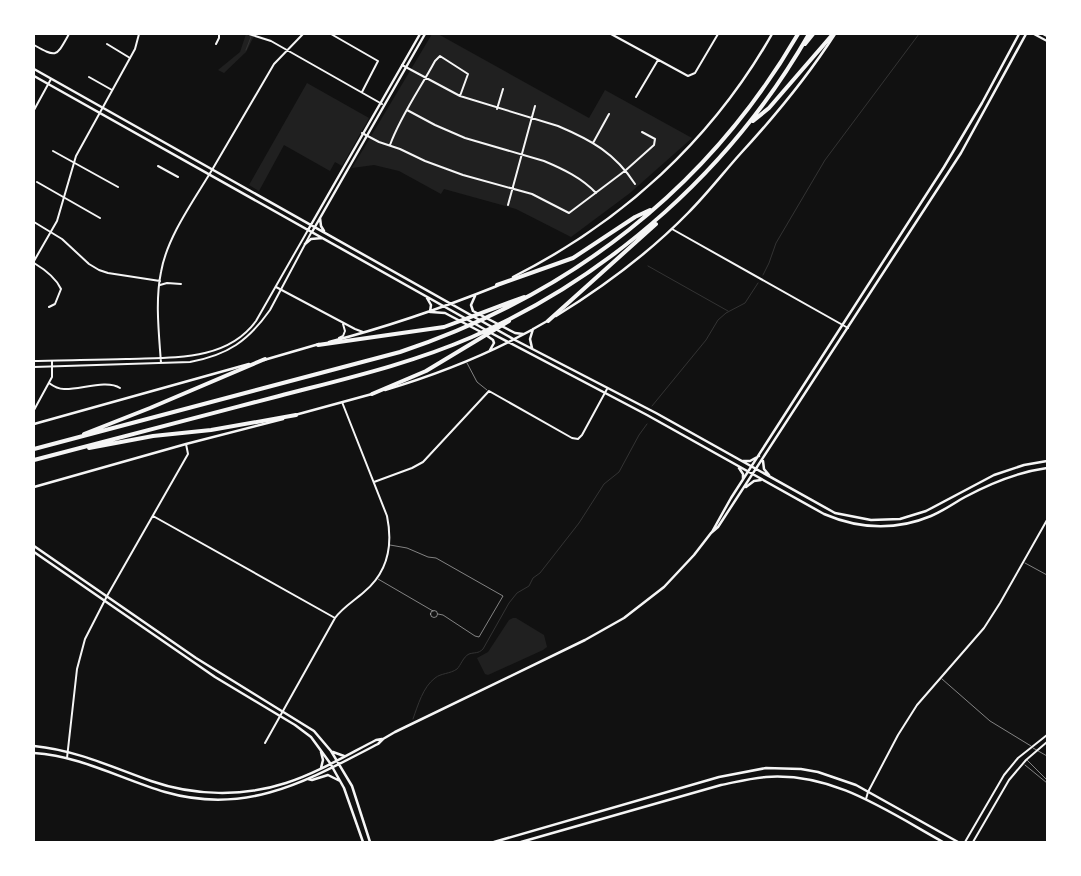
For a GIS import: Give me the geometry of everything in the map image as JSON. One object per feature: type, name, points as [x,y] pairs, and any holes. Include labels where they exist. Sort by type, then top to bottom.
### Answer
[{"type":"highway","points":[[34,449],[400,352],[466,328],[505,310],[584,263],[614,242],[656,207],[694,171],[735,125],[770,79],[798,34]]},
{"type":"highway","points":[[548,321],[647,233],[707,172],[747,126],[811,34]]},
{"type":"highway","points":[[747,126],[770,108],[834,34]]},
{"type":"highway","points":[[497,285],[573,258],[635,217],[656,207]]},
{"type":"highway","points":[[372,394],[426,371],[554,294],[606,260],[668,210]]},
{"type":"highway","points":[[318,344],[444,327],[536,293]]},
{"type":"highway","points":[[34,460],[401,363],[474,336],[523,312]]},
{"type":"highway","points":[[72,439],[265,360]]},
{"type":"highway","points":[[74,450],[153,436],[212,430],[296,415]]},
{"type":"main road","points":[[308,230],[420,34]]},
{"type":"main road","points":[[312,232],[425,34]]},
{"type":"main road","points":[[34,424],[367,332],[451,304],[497,285],[536,265],[584,236],[628,205],[682,155],[711,122],[739,85],[772,34]]},
{"type":"main road","points":[[34,487],[420,380],[515,340],[584,299],[613,278],[672,229],[698,202],[794,91],[834,34]]},
{"type":"main road","points":[[711,533],[955,149],[1018,34]]},
{"type":"main road","points":[[34,746],[67,751],[166,786],[223,793],[267,788],[289,782],[376,740],[383,739],[585,640],[624,618],[664,587],[718,527],[757,470],[960,153],[1026,34]]},
{"type":"main road","points":[[34,70],[515,340],[682,428],[837,513],[871,520],[900,519],[926,511],[981,481],[1010,469],[1047,461]]},
{"type":"main road","points":[[34,76],[496,336],[834,518],[852,524],[871,527],[897,526],[933,515],[1002,479],[1028,471],[1047,468]]},
{"type":"main road","points":[[167,151],[170,146]]},
{"type":"main road","points":[[955,149],[960,153]]},
{"type":"main road","points":[[259,202],[260,196]]},
{"type":"main road","points":[[321,216],[321,226],[325,233]]},
{"type":"main road","points":[[903,231],[908,234]]},
{"type":"main road","points":[[305,244],[311,239],[323,238]]},
{"type":"main road","points":[[355,255],[357,251]]},
{"type":"main road","points":[[475,294],[471,305],[473,310],[515,334],[524,334]]},
{"type":"main road","points":[[424,295],[431,305],[430,312]]},
{"type":"main road","points":[[430,312],[445,313],[455,317],[491,338],[494,343],[488,352]]},
{"type":"main road","points":[[533,329],[530,341],[533,349]]},
{"type":"main road","points":[[679,433],[682,428]]},
{"type":"main road","points":[[741,461],[750,461],[760,455]]},
{"type":"main road","points":[[763,459],[764,469],[772,478]]},
{"type":"main road","points":[[730,461],[742,472],[743,480]]},
{"type":"main road","points":[[743,490],[754,481],[763,480]]},
{"type":"main road","points":[[959,493],[963,498]]},
{"type":"main road","points":[[834,518],[837,513]]},
{"type":"main road","points":[[34,546],[199,660],[314,731],[337,760],[355,794],[370,842]]},
{"type":"main road","points":[[34,552],[154,636],[311,737],[330,763],[340,781],[349,800],[363,842]]},
{"type":"main road","points":[[154,636],[158,631]]},
{"type":"main road","points":[[196,664],[199,660]]},
{"type":"main road","points":[[34,753],[90,764],[165,792],[211,799],[250,798],[283,789],[306,779],[378,744],[383,739]]},
{"type":"main road","points":[[318,746],[323,760],[321,768]]},
{"type":"main road","points":[[331,751],[337,755],[346,756]]},
{"type":"main road","points":[[494,842],[696,784],[751,770],[784,768],[835,776],[868,792],[958,842]]},
{"type":"main road","points":[[306,779],[312,780],[328,775],[340,781]]},
{"type":"main road","points":[[521,842],[752,778],[784,776],[816,780],[847,790],[943,842]]},
{"type":"main road","points":[[696,784],[699,792]]},
{"type":"street","points":[[34,44],[54,54],[58,52],[69,34]]},
{"type":"street","points":[[49,307],[54,304],[61,290],[48,273],[34,262],[59,216],[74,162],[130,58],[139,34]]},
{"type":"street","points":[[216,44],[219,34]]},
{"type":"street","points":[[249,34],[264,38],[287,50],[384,105]]},
{"type":"street","points":[[160,364],[160,281],[163,264],[170,245],[274,64],[303,34]]},
{"type":"street","points":[[331,34],[378,61],[362,92]]},
{"type":"street","points":[[611,34],[688,76],[695,73],[718,34]]},
{"type":"street","points":[[1034,34],[1047,41]]},
{"type":"street","points":[[1042,34],[1047,36]]},
{"type":"street","points":[[107,44],[130,58]]},
{"type":"street","points":[[390,146],[407,110],[435,61],[440,56],[468,74],[460,96]]},
{"type":"street","points":[[636,97],[658,60]]},
{"type":"street","points":[[402,65],[460,96],[497,109],[558,126],[593,143],[615,158],[635,184]]},
{"type":"street","points":[[89,77],[112,90]]},
{"type":"street","points":[[34,110],[51,79]]},
{"type":"street","points":[[497,109],[503,89]]},
{"type":"street","points":[[508,205],[535,106]]},
{"type":"street","points":[[407,110],[465,138],[544,161],[584,181],[596,193]]},
{"type":"street","points":[[593,143],[609,114]]},
{"type":"street","points":[[362,133],[390,146],[400,148],[425,162],[513,188],[551,203],[566,212],[572,212],[626,170],[654,145],[656,141],[642,132]]},
{"type":"street","points":[[54,151],[118,188]]},
{"type":"street","points":[[158,166],[178,177]]},
{"type":"street","points":[[37,182],[100,218]]},
{"type":"street","points":[[34,222],[62,239],[89,264],[99,270],[160,281]]},
{"type":"street","points":[[672,229],[848,328]]},
{"type":"street","points":[[34,361],[195,356],[226,346],[240,337],[256,321],[308,230]]},
{"type":"street","points":[[34,367],[160,364],[202,360],[223,352],[243,341],[264,319],[312,232]]},
{"type":"street","points":[[160,285],[167,283],[180,284]]},
{"type":"street","points":[[276,287],[355,329],[367,332]]},
{"type":"street","points":[[336,340],[343,336],[346,331],[342,322]]},
{"type":"street","points":[[240,337],[243,341]]},
{"type":"street","points":[[34,410],[52,377],[52,361]]},
{"type":"street","points":[[48,383],[63,389],[100,385],[116,385],[120,388]]},
{"type":"street","points":[[374,482],[423,462],[488,391],[572,438],[578,439],[607,389]]},
{"type":"street","points":[[265,743],[335,618],[366,591],[377,579],[385,564],[389,545],[389,529],[386,516],[342,402]]},
{"type":"street","points":[[67,758],[80,652],[104,601],[188,454],[186,444]]},
{"type":"street","points":[[153,516],[335,618]]},
{"type":"street","points":[[866,799],[901,730],[917,705],[984,628],[1047,520]]},
{"type":"street","points":[[965,842],[1004,775],[1016,760],[1047,734]]},
{"type":"street","points":[[973,842],[998,798],[1023,763],[1047,742]]},
{"type":"street","points":[[992,795],[998,798]]},
{"type":"lane","points":[[466,362],[477,382],[488,391]]},
{"type":"lane","points":[[377,579],[479,637],[503,596],[436,558],[428,557],[407,548],[389,545]]},
{"type":"lane","points":[[1024,562],[1047,576]]},
{"type":"lane","points":[[433,611],[432,616],[435,617],[438,614]]},
{"type":"lane","points":[[940,677],[1004,731],[1047,756]]},
{"type":"lane","points":[[1026,760],[1047,780]]},
{"type":"lane","points":[[1023,763],[1047,783]]},
{"type":"shaded area","points":[[246,34],[255,34],[246,52],[224,73],[218,70],[240,52]]},
{"type":"shaded area","points":[[432,34],[438,34],[589,118],[605,90],[692,138],[630,193],[571,237],[516,209],[444,189],[441,194],[399,171],[374,165],[352,168]]},
{"type":"shaded area","points":[[307,83],[369,118],[342,166],[335,162],[330,171],[284,145],[259,191],[249,185]]},
{"type":"shaded area","points":[[513,618],[544,635],[547,647],[488,675],[485,674],[477,658],[488,652],[509,620]]},
{"type":"waterway","points":[[763,275],[776,243],[825,160],[919,34]]},
{"type":"waterway","points":[[246,50],[251,37]]},
{"type":"waterway","points":[[648,266],[728,311]]},
{"type":"waterway","points":[[652,406],[706,340],[718,320],[726,313],[745,303],[758,283]]},
{"type":"waterway","points":[[413,719],[427,686],[437,676],[457,669],[469,654],[483,649],[509,603],[517,593],[529,586],[533,578],[540,573],[579,523],[604,484],[619,472],[647,424]]}]
